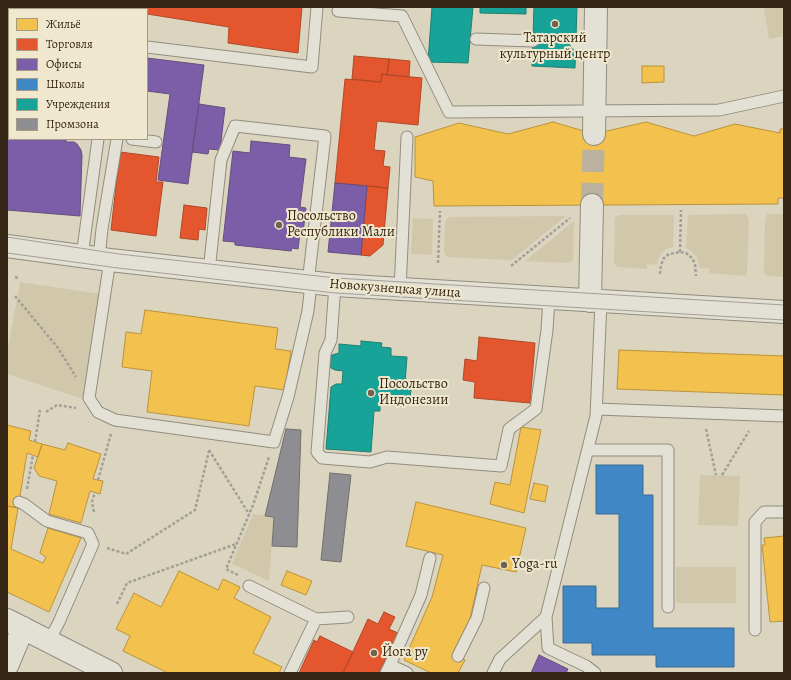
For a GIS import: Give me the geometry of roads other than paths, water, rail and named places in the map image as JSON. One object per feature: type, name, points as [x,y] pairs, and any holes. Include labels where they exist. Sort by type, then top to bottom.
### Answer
[{"type":"street","points":[[594,134],[594,111],[586,44],[596,7]]},
{"type":"street","points":[[583,210],[596,302]]},
{"type":"street","name":"Новокузнецкая улица","points":[[7,246],[310,283],[596,302],[784,312]]},
{"type":"street","points":[[7,666],[15,624],[111,673]]},
{"type":"lane","points":[[148,47],[312,67],[317,7]]},
{"type":"lane","points":[[338,11],[402,16],[449,112],[719,110],[784,96]]},
{"type":"lane","points":[[476,39],[533,41]]},
{"type":"lane","points":[[98,140],[97,258],[88,398],[98,412],[116,420],[274,442],[288,397],[308,311],[325,136],[235,126],[221,160],[209,271]]},
{"type":"lane","points":[[400,290],[407,137]]},
{"type":"lane","points":[[97,258],[117,140]]},
{"type":"lane","points":[[140,140],[156,142]]},
{"type":"lane","points":[[335,285],[331,340],[325,353],[317,452],[322,458],[370,462],[387,457],[501,466],[509,429],[536,409],[547,330],[549,299]]},
{"type":"lane","points":[[595,673],[586,666],[548,648],[546,617],[596,416],[596,302]]},
{"type":"lane","points":[[597,409],[784,416]]},
{"type":"lane","points":[[588,450],[668,450],[668,607]]},
{"type":"lane","points":[[22,503],[47,521],[88,533],[93,544],[59,622],[49,641]]},
{"type":"lane","points":[[755,630],[755,522],[764,512],[784,512]]},
{"type":"lane","points":[[408,673],[388,669],[421,595],[430,558]]},
{"type":"lane","points":[[249,586],[316,619],[348,617]]},
{"type":"lane","points":[[458,656],[477,618],[484,588]]},
{"type":"lane","points":[[493,673],[500,659],[546,617]]},
{"type":"lane","points":[[290,673],[316,619]]},
{"type":"tunnel","points":[[592,205],[594,134]]},
{"type":"tram line","points":[[7,237],[119,254],[336,278],[784,305]]},
{"type":"tram line","points":[[7,253],[118,268],[335,293],[784,320]]},
{"type":"place","name":"Татарский культурный центр","points":[[555,24]]},
{"type":"place","name":"Посольство Республики Мали","points":[[279,225]]},
{"type":"place","name":"Посольство Индонезии","points":[[371,393]]},
{"type":"place","name":"Yoga-ru","points":[[504,565]]},
{"type":"place","name":"Йога ру","points":[[374,653]]}]
